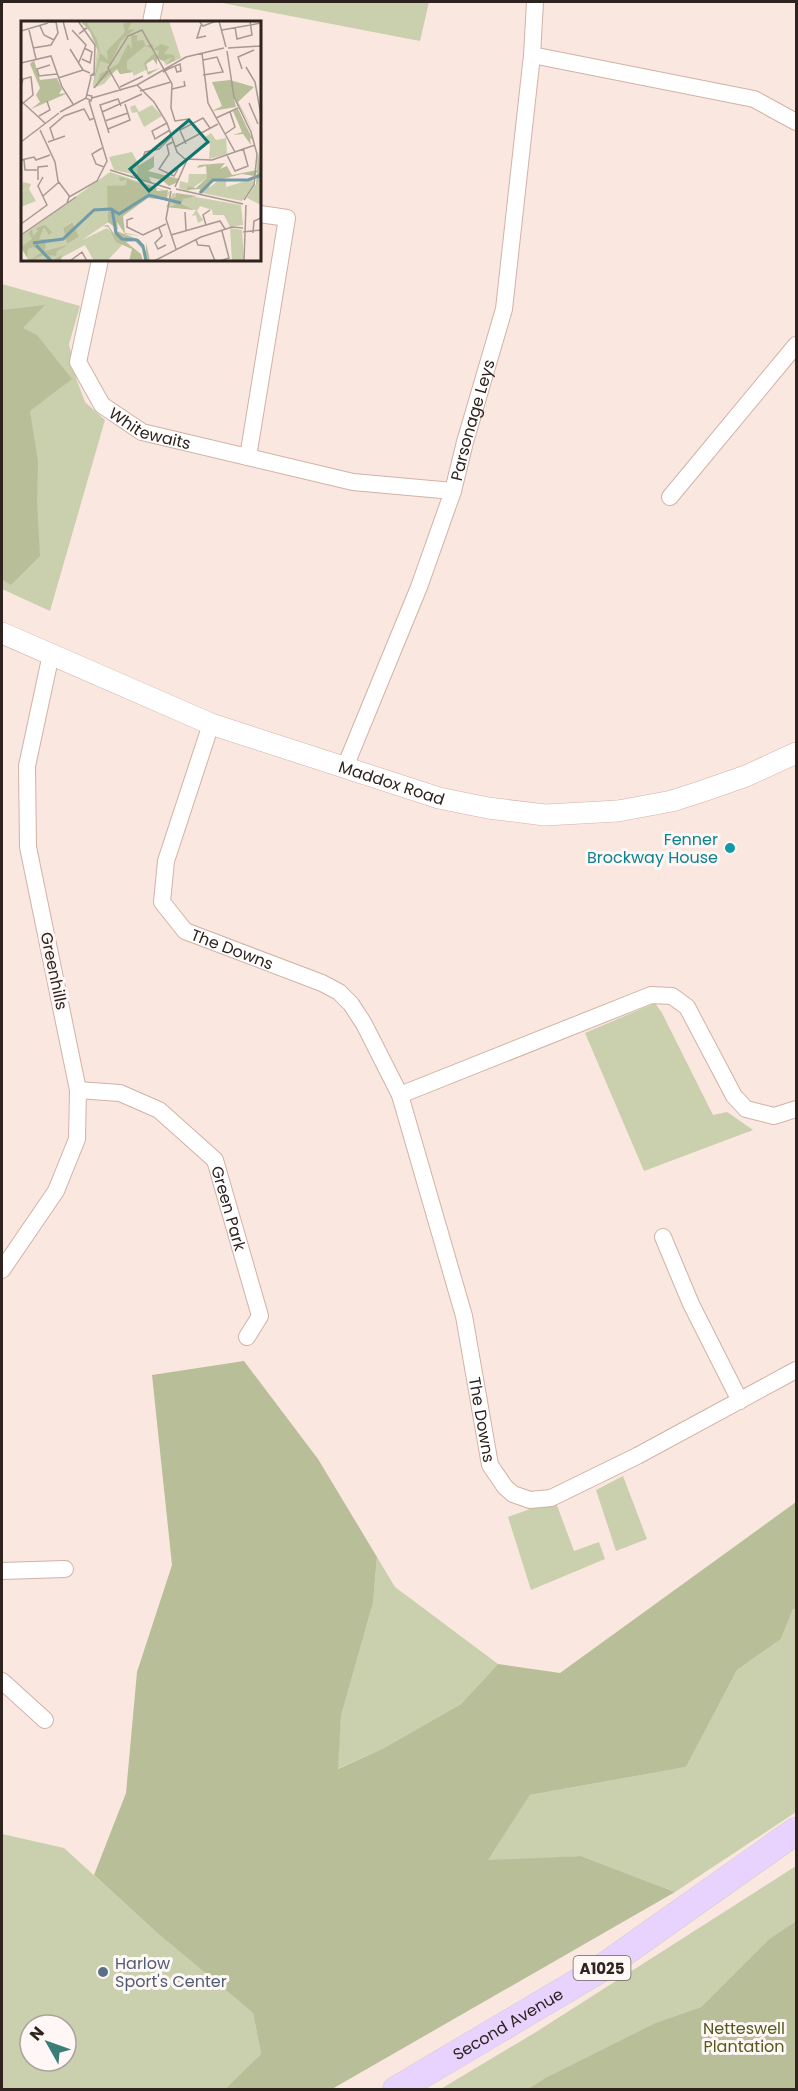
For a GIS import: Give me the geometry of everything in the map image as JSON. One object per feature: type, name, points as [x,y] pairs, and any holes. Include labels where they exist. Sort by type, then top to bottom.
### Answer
[{"type":"main road","name":"Second Avenue","points":[[396,2090],[603,1968],[796,1831]]},
{"type":"street","points":[[151,21],[155,2]]},
{"type":"street","name":"Parsonage Leys","points":[[345,767],[412,605],[453,491],[504,309],[532,55],[534,2]]},
{"type":"street","points":[[532,55],[754,99],[796,122]]},
{"type":"street","points":[[248,457],[287,218],[261,214]]},
{"type":"street","name":"Whitewaits","points":[[100,261],[78,362],[102,405],[142,432],[353,482],[453,491]]},
{"type":"street","points":[[670,497],[796,345]]},
{"type":"street","name":"Maddox Road","points":[[2,633],[211,724],[439,798],[488,808],[546,815],[618,811],[672,801],[746,776],[796,753]]},
{"type":"street","name":"Greenhills","points":[[2,1270],[56,1191],[78,1139],[78,1090],[28,847],[27,766],[51,654]]},
{"type":"street","name":"The Downs","points":[[211,724],[166,861],[162,902],[185,931],[322,983],[339,992],[351,1004],[364,1024],[400,1095],[464,1316],[490,1465],[505,1488],[513,1494],[530,1500],[551,1498],[637,1456],[796,1370]]},
{"type":"street","points":[[400,1095],[651,995],[672,996],[687,1007],[734,1096],[746,1109],[774,1116],[796,1109]]},
{"type":"street","name":"Green Park","points":[[78,1090],[120,1093],[159,1110],[215,1160],[260,1316],[247,1337]]},
{"type":"street","points":[[663,1237],[691,1304],[740,1401]]},
{"type":"street","points":[[2,1571],[65,1569]]},
{"type":"street","points":[[2,1681],[45,1720]]},
{"type":"green space","points":[[217,2],[429,2],[420,41]]},
{"type":"green space","points":[[2,284],[80,306],[69,344],[76,378],[85,402],[105,420],[50,611],[2,589]]},
{"type":"green space","points":[[45,305],[23,328],[37,335],[72,379],[30,411],[38,462],[37,502],[40,556],[11,585],[2,579],[2,310]]},
{"type":"green space","points":[[655,1003],[713,1115],[727,1112],[753,1130],[644,1171],[585,1033]]},
{"type":"green space","points":[[244,1361],[318,1459],[377,1557],[373,1603],[341,1716],[338,1769],[382,1749],[461,1704],[498,1664],[560,1673],[796,1502],[796,1609],[793,1609],[781,1639],[737,1670],[686,1767],[530,1795],[488,1860],[581,1856],[675,1892],[332,2089],[225,2089],[261,2054],[253,2013],[156,1932],[94,1875],[126,1793],[137,1672],[172,1565],[152,1375]]},
{"type":"green space","points":[[623,1476],[647,1539],[616,1551],[596,1490]]},
{"type":"green space","points":[[555,1500],[574,1551],[599,1542],[605,1559],[531,1590],[508,1517]]},
{"type":"green space","points":[[377,1557],[395,1587],[498,1664],[461,1704],[382,1749],[337,1769],[341,1716],[373,1603]]},
{"type":"green space","points":[[793,1609],[796,1609],[796,1812],[675,1892],[581,1856],[487,1861],[530,1795],[686,1767],[737,1670],[781,1639]]},
{"type":"green space","name":"Harlow Sport's Center","points":[[2,1834],[64,1848],[156,1932],[253,2013],[261,2054],[225,2089],[2,2090]]},
{"type":"green space","points":[[796,1866],[796,1921],[769,1939],[701,2007],[655,2023],[545,2078],[528,2089],[439,2090],[536,2032]]},
{"type":"green space","name":"Netteswell Plantation","points":[[796,1921],[796,2089],[528,2089],[545,2078],[655,2023],[701,2007],[769,1939]]},
{"type":"place","name":"Fenner Brockway House","points":[[730,848]]},
{"type":"place","name":"Harlow Sport's Center","points":[[103,1972]]}]
